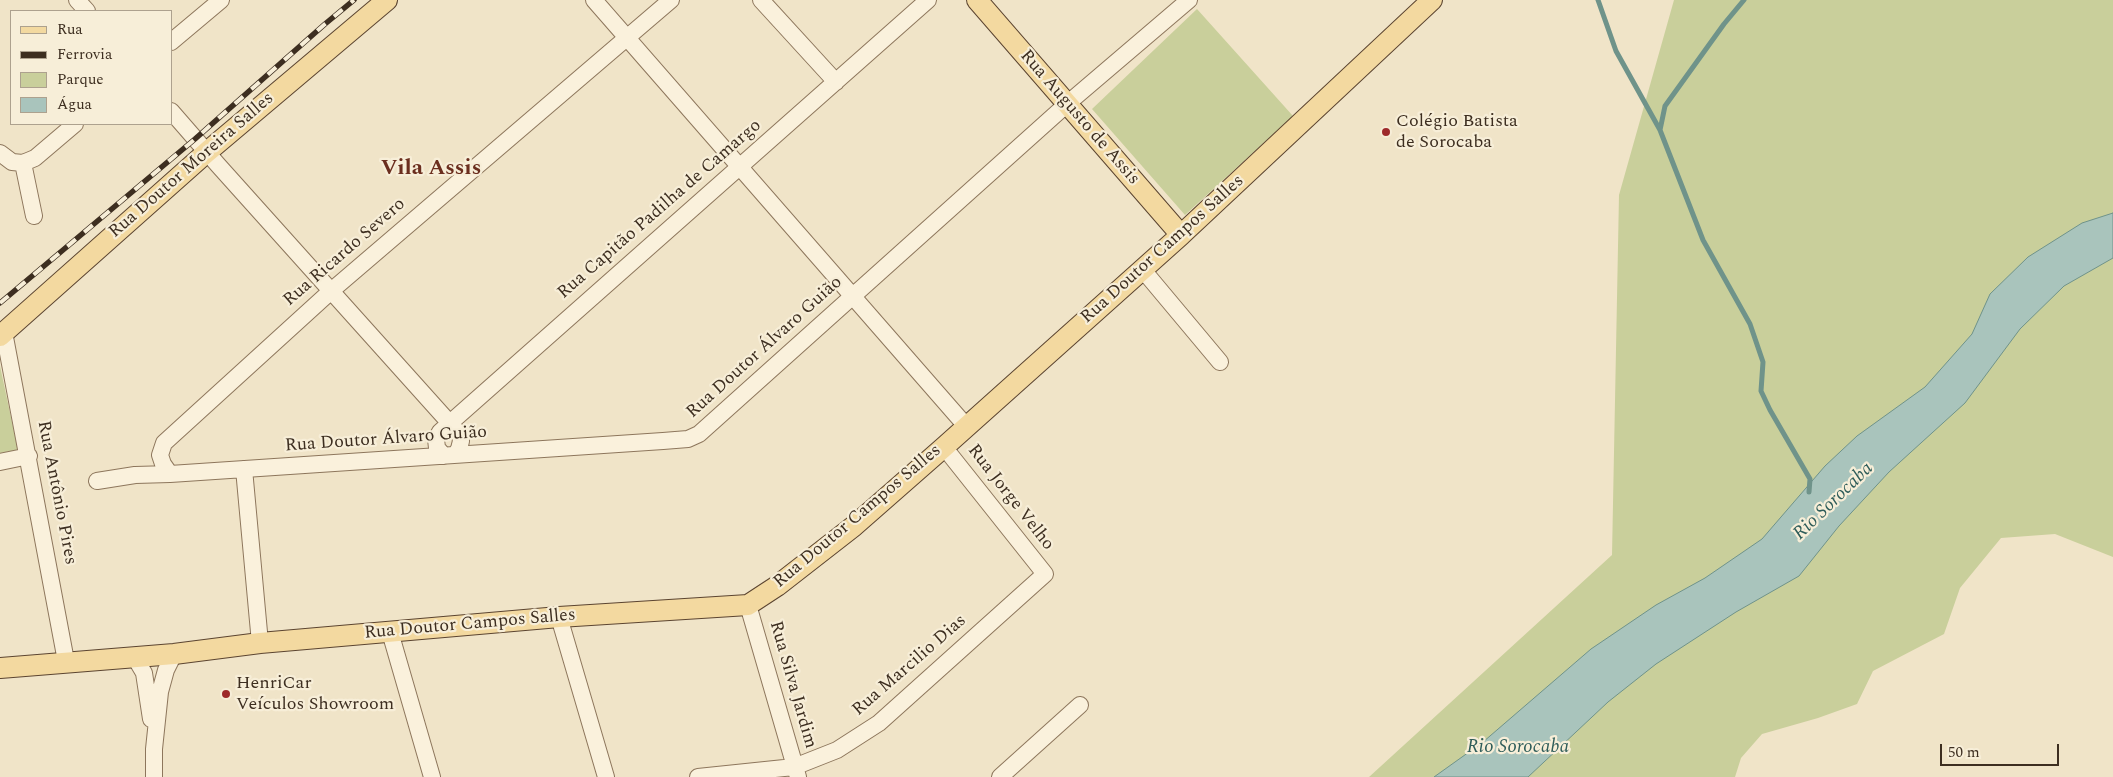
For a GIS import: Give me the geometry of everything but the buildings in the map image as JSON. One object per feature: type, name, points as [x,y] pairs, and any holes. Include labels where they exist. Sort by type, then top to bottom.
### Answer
[{"type":"main road","name":"Rua Doutor Moreira Salles","points":[[2,334],[207,152],[387,0]]},
{"type":"main road","name":"Rua Augusto de Assis","points":[[977,0],[1181,235]]},
{"type":"main road","name":"Rua Doutor Campos Salles","points":[[0,668],[66,661],[174,654],[260,643],[559,617],[748,605],[777,586],[854,526],[1143,270],[1432,0]]},
{"type":"street","points":[[77,0],[85,10]]},
{"type":"street","points":[[172,41],[221,0]]},
{"type":"street","points":[[594,0],[966,426]]},
{"type":"street","name":"Rua Ricardo Severo","points":[[135,475],[164,444],[332,290],[671,0]]},
{"type":"street","points":[[762,0],[836,82]]},
{"type":"street","name":"Rua Capitão Padilha de Camargo","points":[[450,456],[436,448],[436,439],[440,432],[928,0]]},
{"type":"street","name":"Rua Doutor Álvaro Guião","points":[[97,481],[166,469],[244,469],[688,439],[699,434],[1067,104],[1188,0]]},
{"type":"street","points":[[172,112],[450,423]]},
{"type":"street","points":[[0,153],[12,162],[23,163],[35,158],[75,125]]},
{"type":"street","points":[[23,163],[34,216]]},
{"type":"street","points":[[1143,270],[1220,362]]},
{"type":"street","name":"Rua Antônio Pires","points":[[2,334],[29,456],[66,661]]},
{"type":"street","points":[[164,444],[160,455],[166,469]]},
{"type":"street","name":"Rua Jorge Velho","points":[[944,446],[1045,574]]},
{"type":"street","points":[[0,462],[29,456]]},
{"type":"street","points":[[244,469],[260,643]]},
{"type":"street","name":"Rua Marcilio Dias","points":[[698,777],[796,772],[837,750],[879,723],[1045,574]]},
{"type":"street","name":"Rua Silva Jardim","points":[[748,605],[796,772]]},
{"type":"street","points":[[559,617],[606,777]]},
{"type":"street","points":[[390,632],[432,777]]},
{"type":"street","points":[[154,777],[154,748],[160,692],[166,670],[174,654]]},
{"type":"street","points":[[134,656],[144,673],[154,748]]},
{"type":"street","points":[[1000,777],[1080,705]]},
{"type":"green space","points":[[1674,0],[2113,0],[2113,557],[2055,534],[2001,538],[1960,588],[1944,634],[1873,671],[1857,704],[1818,718],[1762,734],[1741,758],[1735,777],[1369,777],[1612,555],[1619,195]]},
{"type":"green space","points":[[1197,9],[1293,116],[1185,215],[1092,109]]},
{"type":"green space","points":[[0,366],[18,450],[0,453]]},
{"type":"water","name":"Rio Sorocaba","points":[[2113,213],[2113,258],[2064,286],[2020,329],[1965,403],[1889,472],[1839,526],[1799,576],[1736,612],[1656,664],[1608,702],[1528,777],[1434,777],[1483,742],[1591,649],[1656,605],[1705,578],[1762,539],[1825,466],[1857,436],[1925,387],[1972,334],[1990,294],[2028,257],[2082,223]]},
{"type":"waterway","points":[[1598,0],[1616,51],[1660,130],[1703,240],[1750,324],[1763,362],[1761,391],[1810,479],[1809,492]]},
{"type":"waterway","points":[[1660,130],[1665,106],[1724,24],[1744,0]]},
{"type":"railway","points":[[0,303],[195,139],[354,0]]},
{"type":"place","name":"Colégio Batista de Sorocaba","points":[[1386,132]]},
{"type":"place","name":"HenriCar Veículos Showroom","points":[[226,694]]},
{"type":"district","name":"Vila Assis","points":[[431,170]]}]
